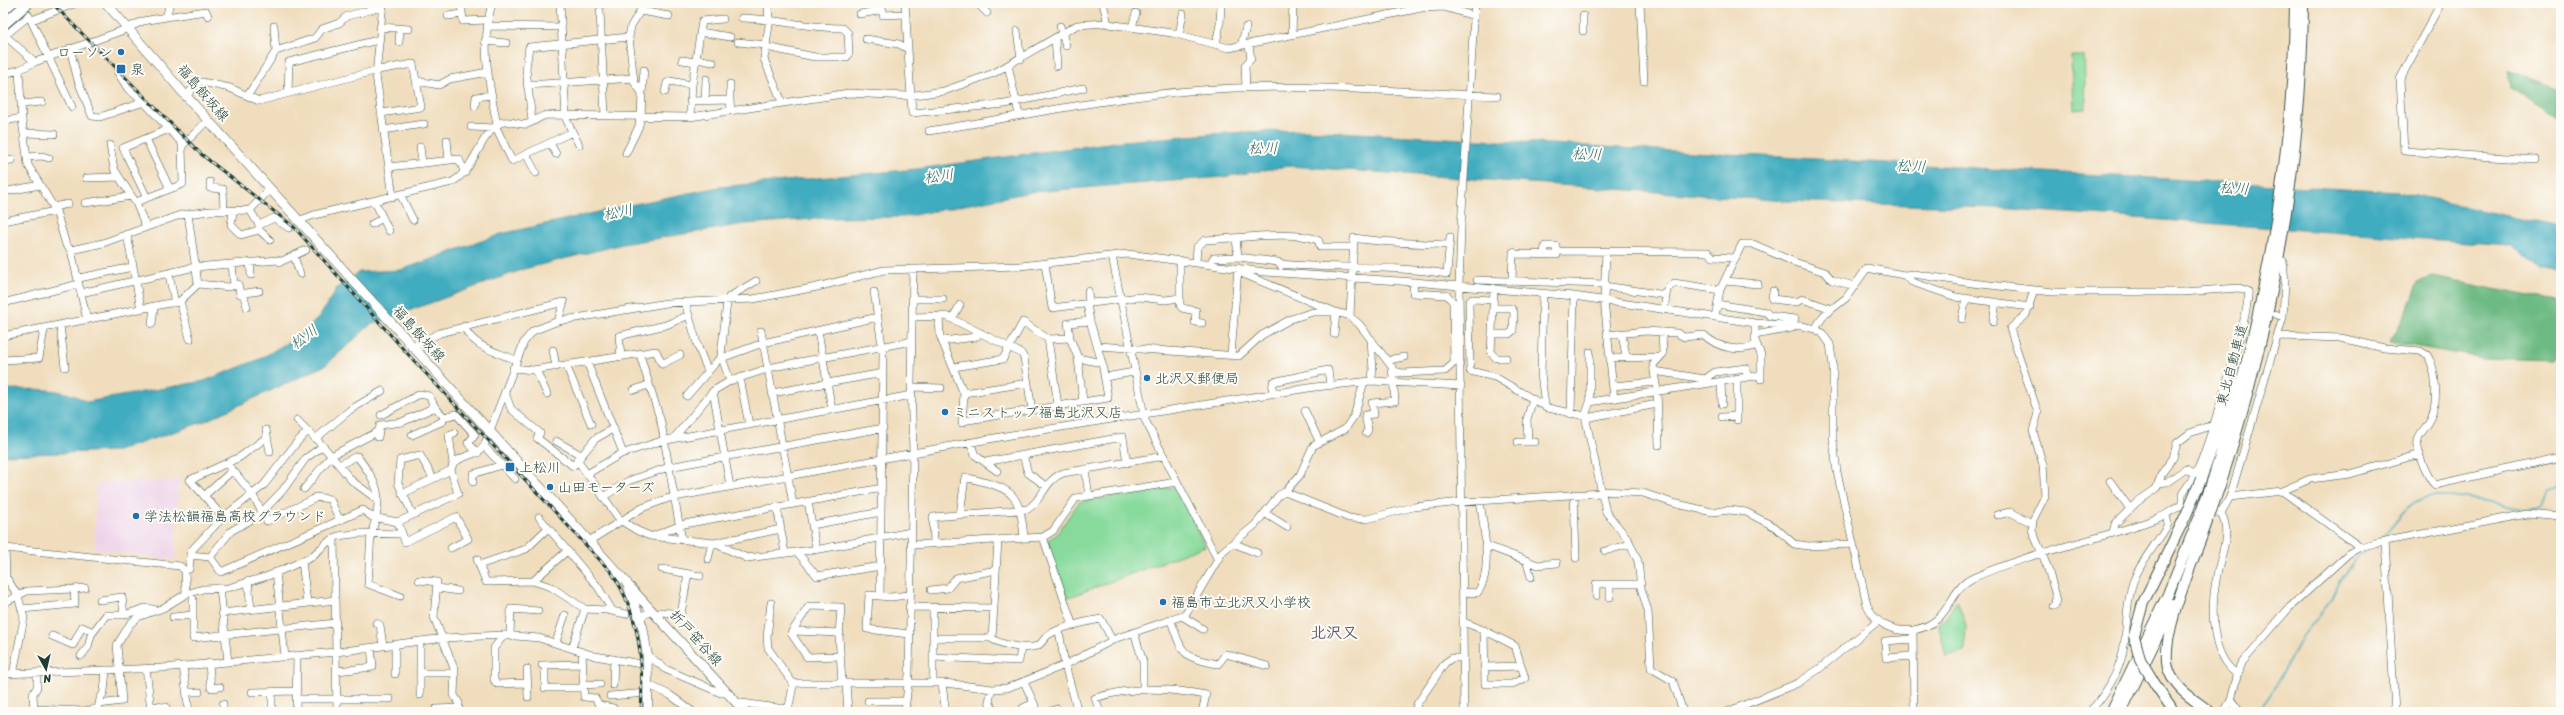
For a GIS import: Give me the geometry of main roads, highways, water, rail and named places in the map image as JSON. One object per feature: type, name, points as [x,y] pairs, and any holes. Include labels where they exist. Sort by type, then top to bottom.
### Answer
[{"type":"highway","points":[[3,14],[16,3]]},
{"type":"highway","name":"東北自動車道","points":[[2295,3],[2295,93]]},
{"type":"highway","name":"東北自動車道","points":[[2120,712],[2167,616],[2205,518],[2255,370],[2270,284],[2289,197],[2295,93],[2304,3]]},
{"type":"highway","points":[[4,33],[29,13]]},
{"type":"highway","name":"東北自動車道","points":[[2216,484],[2257,322],[2270,284]]},
{"type":"highway","points":[[2171,707],[2140,659],[2134,636],[2143,604],[2186,515],[2198,477],[2257,322]]},
{"type":"highway","points":[[2205,518],[2169,633],[2166,651],[2169,672],[2175,682],[2209,712]]},
{"type":"highway","name":"東北自動車道","points":[[2110,712],[2205,518]]},
{"type":"main road","name":"福島飯坂線","points":[[106,3],[186,96],[298,221],[626,583],[640,617],[647,654],[648,712]]},
{"type":"main road","name":"折戸笹谷線","points":[[626,583],[745,712]]},
{"type":"water","name":"松川","points":[[1304,130],[2398,192],[2561,228],[2561,275],[2544,271],[2509,245],[1996,208],[1785,201],[1289,166],[1223,177],[1031,192],[904,217],[828,218],[745,224],[623,244],[524,269],[370,325],[326,365],[203,422],[117,451],[3,455],[3,389],[36,389],[57,391],[68,393],[87,402],[204,381],[260,359],[303,333],[320,316],[337,288],[359,272],[401,270],[501,234],[625,206],[719,187],[917,169],[1123,141],[1224,133]]},
{"type":"waterway","points":[[2380,540],[2407,509],[2415,502],[2424,498],[2448,496],[2488,501],[2507,506],[2530,509],[2542,506],[2551,490],[2561,487]]},
{"type":"waterway","points":[[2258,712],[2270,695],[2305,633],[2329,603],[2339,581],[2360,553],[2373,547]]},
{"type":"railway","points":[[52,3],[201,154],[294,227],[405,351],[612,573],[629,606],[638,640],[642,675],[641,712]]},
{"type":"place","name":"ローソン","points":[[121,52]]},
{"type":"place","name":"泉","points":[[121,69]]},
{"type":"place","name":"北沢又郵便局","points":[[1147,378]]},
{"type":"place","name":"ミニストップ福島北沢又店","points":[[945,412]]},
{"type":"place","name":"上松川","points":[[510,467]]},
{"type":"place","name":"山田モーターズ","points":[[550,487]]},
{"type":"place","name":"学法松韻福島高校グラウンド","points":[[136,516]]},
{"type":"place","name":"福島市立北沢又小学校","points":[[1163,602]]},
{"type":"district","name":"北沢又","points":[[1334,632]]}]
